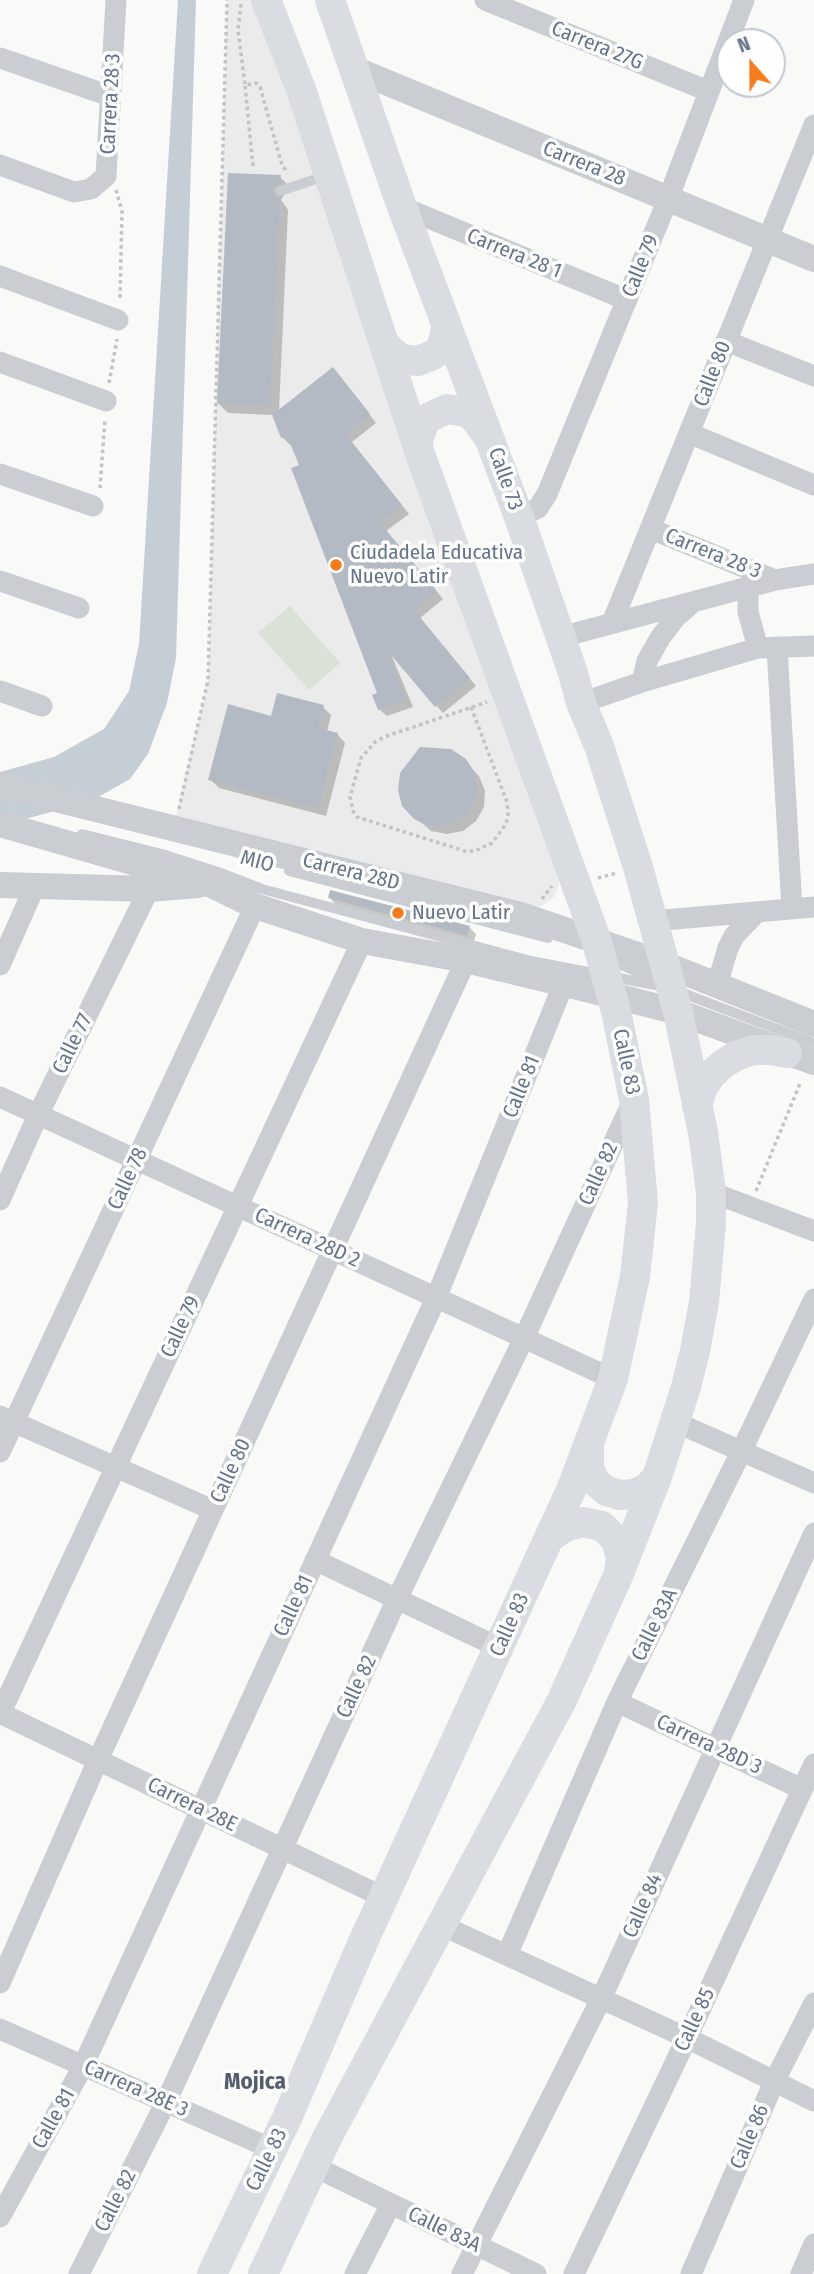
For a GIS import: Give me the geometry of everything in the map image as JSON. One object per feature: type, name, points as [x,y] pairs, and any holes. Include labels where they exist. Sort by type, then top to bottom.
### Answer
[{"type":"main road","points":[[266,0],[301,89],[419,451],[601,964]]},
{"type":"main road","name":"Calle 73","points":[[330,0],[402,207],[491,440],[561,637],[581,703],[599,746],[671,988]]},
{"type":"main road","points":[[384,342],[388,349],[401,359],[418,361],[439,350],[446,327]]},
{"type":"main road","points":[[419,451],[418,440],[424,423],[447,409],[473,416],[491,440]]},
{"type":"main road","name":"Calle 83","points":[[212,2274],[272,2149],[571,1490],[614,1379],[635,1276],[643,1203],[635,1100],[601,964]]},
{"type":"main road","name":"Calle 83","points":[[263,2274],[313,2166],[562,1700],[618,1576],[675,1422],[695,1352],[704,1302],[712,1223],[711,1192],[696,1106],[671,988]]},
{"type":"main road","points":[[696,1106],[706,1082],[723,1063],[738,1055],[771,1050],[806,1055]]},
{"type":"main road","points":[[590,1439],[589,1468],[595,1481],[606,1490],[620,1495],[634,1494],[647,1488],[657,1476]]},
{"type":"main road","points":[[549,1538],[565,1527],[583,1522],[602,1527],[616,1540],[621,1558],[618,1576]]},
{"type":"street","name":"Carrera 28 3","points":[[0,165],[74,192],[91,189],[106,176],[116,0]]},
{"type":"street","name":"Carrera 27G","points":[[485,0],[708,91]]},
{"type":"street","name":"Calle 79","points":[[519,517],[538,508],[545,499],[668,199],[744,0]]},
{"type":"street","points":[[0,58],[110,96]]},
{"type":"street","name":"Carrera 28","points":[[354,69],[814,259]]},
{"type":"street","name":"Calle 80","points":[[612,623],[691,434],[766,239],[814,125]]},
{"type":"street","name":"Carrera 28 1","points":[[402,207],[627,300]]},
{"type":"street","points":[[0,276],[118,320]]},
{"type":"street","points":[[726,341],[814,376]]},
{"type":"street","points":[[0,362],[106,401]]},
{"type":"street","points":[[691,434],[814,485]]},
{"type":"street","points":[[0,474],[93,506]]},
{"type":"street","name":"Carrera 28 3","points":[[651,529],[775,580]]},
{"type":"street","points":[[561,637],[775,580],[814,575]]},
{"type":"street","points":[[0,581],[79,608]]},
{"type":"street","points":[[748,587],[748,612],[768,648],[792,909]]},
{"type":"street","points":[[642,681],[647,661],[660,638],[676,617],[694,602]]},
{"type":"street","points":[[581,703],[642,681],[768,648],[814,646]]},
{"type":"street","points":[[0,691],[42,706]]},
{"type":"street","name":"Carrera 28D","points":[[0,785],[521,915],[601,964],[671,988],[806,1055]]},
{"type":"street","name":"Carrera 28D","points":[[0,824],[55,833],[212,885],[255,906],[362,941],[466,960],[564,983],[601,964],[671,988],[717,985],[814,1024]]},
{"type":"street","name":"Carrera 28D","points":[[0,885],[149,889],[212,885]]},
{"type":"street","points":[[0,965],[35,886]]},
{"type":"street","name":"Calle 77","points":[[0,1200],[38,1115],[149,889]]},
{"type":"street","name":"Calle 78","points":[[0,1452],[7,1419],[136,1160],[255,906]]},
{"type":"street","points":[[652,921],[814,907]]},
{"type":"street","points":[[717,985],[734,936],[757,912]]},
{"type":"street","name":"Calle 79","points":[[0,1713],[362,941]]},
{"type":"street","name":"Calle 80","points":[[0,1983],[97,1760],[466,960]]},
{"type":"street","name":"Calle 81","points":[[0,2217],[83,2066],[436,1298],[564,983]]},
{"type":"street","name":"Carrera 28D 2","points":[[0,1097],[614,1379]]},
{"type":"street","name":"Calle 82","points":[[79,2274],[166,2102],[397,1599],[524,1338],[635,1100]]},
{"type":"street","points":[[711,1192],[814,1231]]},
{"type":"street","name":"Calle 83A","points":[[508,1955],[617,1702],[814,1299]]},
{"type":"street","points":[[7,1419],[213,1510]]},
{"type":"street","points":[[675,1422],[814,1483]]},
{"type":"street","name":"Calle 84","points":[[462,2274],[601,2000],[814,1533]]},
{"type":"street","points":[[315,1560],[500,1648]]},
{"type":"street","name":"Carrera 28D 3","points":[[617,1702],[802,1789]]},
{"type":"street","name":"Carrera 28E","points":[[0,1713],[385,1898]]},
{"type":"street","name":"Calle 85","points":[[574,2274],[814,1764]]},
{"type":"street","points":[[440,1925],[687,2038],[814,2101]]},
{"type":"street","name":"Calle 86","points":[[691,2274],[774,2082],[814,2003]]},
{"type":"street","name":"Carrera 28E 3","points":[[0,2029],[272,2149]]},
{"type":"street","name":"Calle 83A","points":[[313,2166],[536,2274]]},
{"type":"street","name":"Calle 83A","points":[[355,2274],[391,2204]]},
{"type":"street","points":[[801,2274],[814,2244]]},
{"type":"lane","points":[[280,191],[328,175]]},
{"type":"lane","points":[[0,812],[55,833]]},
{"type":"lane","name":"MIO","points":[[76,833],[162,854],[275,893],[531,961],[601,964]]},
{"type":"lane","name":"MIO","points":[[272,866],[563,943]]},
{"type":"path","points":[[173,828],[208,680],[227,0]]},
{"type":"path","points":[[242,0],[237,30],[253,166]]},
{"type":"path","points":[[245,85],[256,83],[260,86],[284,170],[293,175]]},
{"type":"path","points":[[471,708],[507,802],[506,824],[492,843],[475,851],[465,851],[358,817],[353,811],[350,797],[358,765],[367,751],[384,737],[492,700]]},
{"type":"path","points":[[750,1206],[806,1055]]},
{"type":"shaded area","points":[[178,0],[196,0],[176,658],[167,703],[148,754],[130,779],[91,801],[0,826],[0,772],[54,757],[104,729],[129,691],[139,644]]},
{"type":"shaded area","name":"Ciudadela Educativa Nuevo Latir","points":[[227,0],[266,0],[561,867],[559,885],[554,897],[535,910],[173,828],[208,680]]},
{"type":"shaded area","points":[[290,606],[340,663],[309,690],[258,633]]},
{"type":"building","points":[[228,173],[281,175],[280,183],[272,190],[274,196],[280,199],[270,406],[217,404]]},
{"type":"building","points":[[333,367],[370,414],[345,434],[402,505],[380,523],[437,591],[414,610],[470,678],[435,707],[386,649],[406,699],[378,710],[372,695],[377,693],[291,468],[299,465],[287,436],[281,438],[272,415]]},
{"type":"building","points":[[277,693],[324,705],[318,728],[338,733],[317,808],[208,780],[228,704],[271,716]]},
{"type":"building","points":[[420,747],[451,749],[466,759],[475,773],[477,789],[473,806],[454,823],[429,826],[414,819],[402,806],[398,790],[400,773]]},
{"type":"building","points":[[330,890],[470,926],[467,936],[328,898]]},
{"type":"place","name":"Ciudadela Educativa Nuevo Latir","points":[[336,565]]},
{"type":"place","name":"Nuevo Latir","points":[[398,913]]},
{"type":"district","name":"Mojica","points":[[255,2083]]}]
